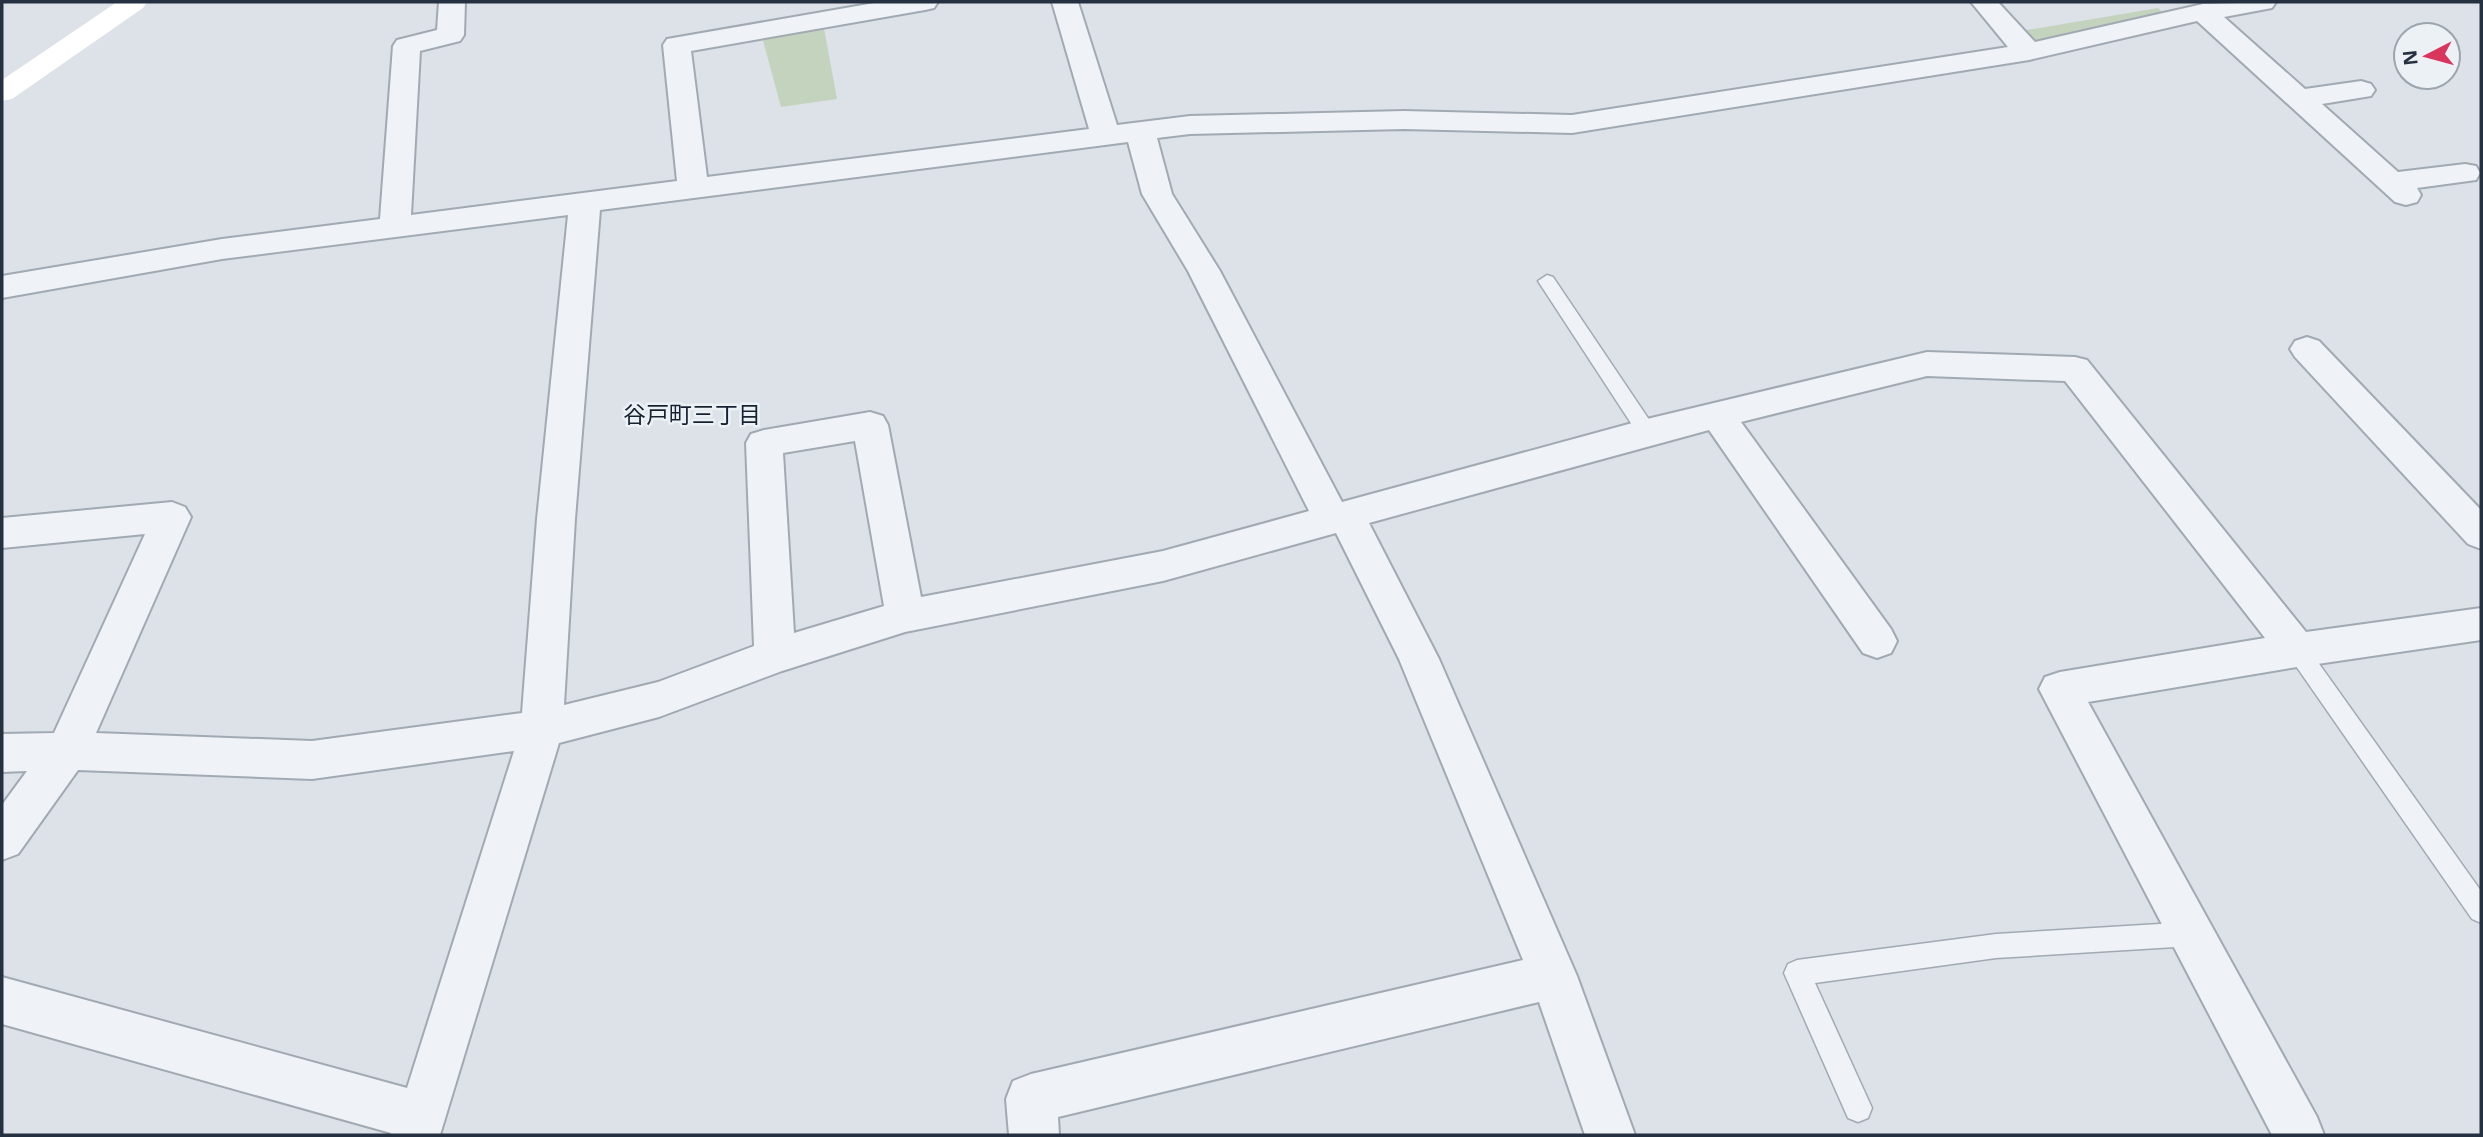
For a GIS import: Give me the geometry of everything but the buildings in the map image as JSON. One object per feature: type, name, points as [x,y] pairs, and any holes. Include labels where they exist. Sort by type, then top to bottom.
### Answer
[{"type":"main road","points":[[2,93],[134,2]]},
{"type":"street","points":[[396,226],[407,46],[450,35],[452,2]]},
{"type":"street","points":[[693,188],[677,44],[925,2]]},
{"type":"street","points":[[1065,2],[1105,135]]},
{"type":"street","points":[[1984,2],[2029,52]]},
{"type":"street","points":[[2,287],[222,249],[1190,125],[1404,120],[1572,124],[2029,52],[2160,10],[2203,12],[2263,2]]},
{"type":"street","points":[[2203,12],[2399,188],[2465,173]]},
{"type":"street","points":[[2299,98],[2361,90]]},
{"type":"street","points":[[1140,131],[1157,194],[1203,271],[1419,659],[1553,976],[1610,1135]]},
{"type":"street","points":[[2,1002],[419,1126],[542,729],[556,519],[585,202]]},
{"type":"street","points":[[2306,349],[2481,534]]},
{"type":"street","points":[[2,753],[67,751],[312,761],[542,729],[659,699],[775,656],[905,616],[1163,566],[1647,432],[1927,364],[2075,369],[2297,650]]},
{"type":"street","points":[[1717,415],[1877,641]]},
{"type":"street","points":[[775,656],[764,443],[870,425],[905,616]]},
{"type":"street","points":[[2,533],[172,517],[67,751],[2,840]]},
{"type":"street","points":[[2300,1135],[2060,689],[2297,650],[2481,624]]},
{"type":"street","points":[[1034,1135],[1031,1099],[1553,976]]},
{"type":"lane","points":[[1547,281],[1647,432]]},
{"type":"lane","points":[[2297,650],[2481,911]]},
{"type":"lane","points":[[1858,1108],[1797,973],[1996,946],[2192,934]]},
{"type":"green space","points":[[2158,8],[2168,18],[2022,44],[2009,33]]},
{"type":"green space","points":[[823,23],[837,99],[781,107],[761,33]]},
{"type":"district","name":"谷戸町三丁目","points":[[692,414]]}]
